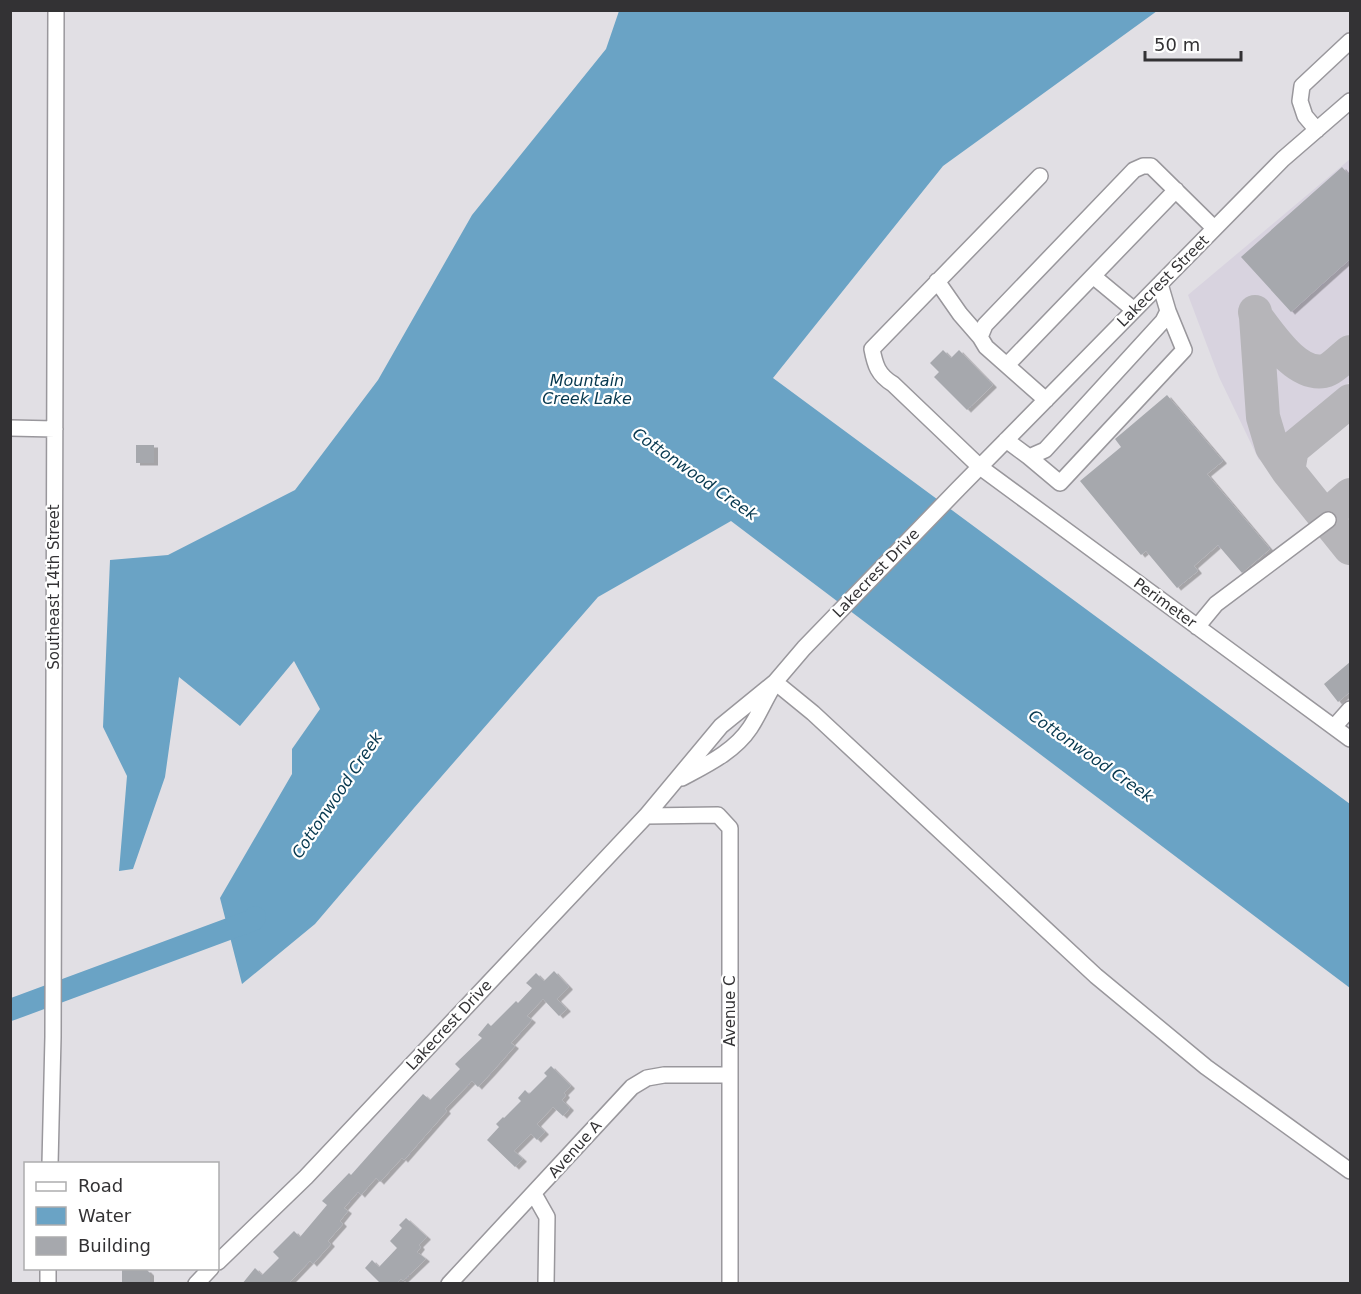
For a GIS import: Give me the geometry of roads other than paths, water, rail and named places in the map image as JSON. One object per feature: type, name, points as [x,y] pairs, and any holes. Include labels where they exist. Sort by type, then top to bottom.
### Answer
[{"type":"street","name":"Southeast 14th Street","points":[[51,1162],[56,10]]},
{"type":"street","points":[[1317,130],[1305,116],[1300,101],[1302,86],[1350,41]]},
{"type":"street","name":"Lakecrest Street","points":[[980,466],[1283,159],[1350,101]]},
{"type":"street","points":[[980,337],[985,325],[1134,170],[1143,166],[1151,166],[1215,228]]},
{"type":"street","points":[[1040,176],[937,281],[986,347],[1046,400]]},
{"type":"street","points":[[1007,365],[1176,190]]},
{"type":"street","points":[[1093,276],[1134,310]]},
{"type":"street","name":"Perimeter","points":[[937,281],[872,349],[875,366],[883,378],[893,384],[980,466],[1350,739]]},
{"type":"street","points":[[1006,440],[1029,456],[1060,483],[1068,476],[1184,350],[1160,284]]},
{"type":"street","points":[[1029,456],[1045,450],[1163,321],[1168,311]]},
{"type":"street","points":[[10,428],[55,429]]},
{"type":"street","name":"Lakecrest Drive","points":[[219,1261],[306,1176],[646,816],[721,726],[775,682],[804,648],[980,466]]},
{"type":"street","points":[[1197,627],[1216,604],[1328,520]]},
{"type":"street","points":[[775,682],[813,713],[1096,976],[1206,1067],[1350,1171]]},
{"type":"street","name":"Lakecrest Drive","points":[[674,782],[712,763],[738,742],[750,728],[775,682]]},
{"type":"street","points":[[1334,727],[1350,709]]},
{"type":"street","name":"Avenue C","points":[[646,816],[718,815],[730,828],[730,1284]]},
{"type":"street","name":"Avenue A","points":[[449,1284],[632,1088],[647,1078],[664,1074],[730,1075]]},
{"type":"street","points":[[534,1194],[547,1217],[546,1284]]},
{"type":"street","points":[[196,1284],[210,1270]]},
{"type":"water","name":"Mountain Creek Lake","points":[[619,11],[1157,11],[943,166],[773,378],[1350,804],[1350,988],[731,521],[598,597],[315,924],[242,984],[220,898],[292,774],[292,749],[320,709],[294,661],[240,726],[179,677],[165,777],[133,869],[119,871],[127,776],[103,727],[110,560],[168,555],[295,490],[378,380],[472,215],[606,49]]},
{"type":"waterway","name":"Cottonwood Creek","points":[[10,1010],[253,920],[255,917]]}]
